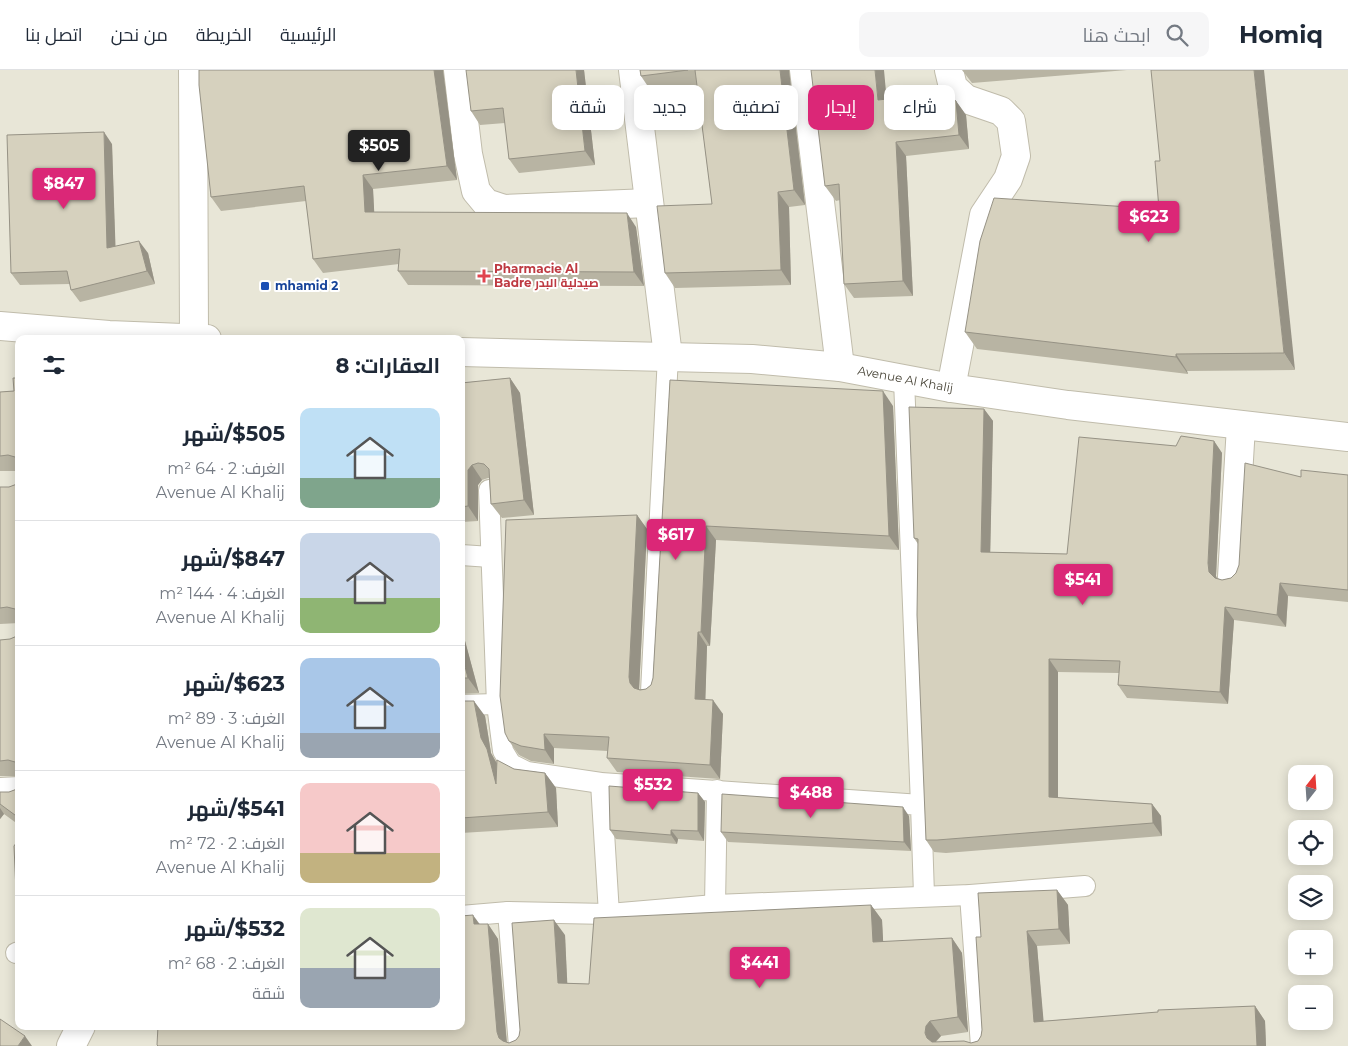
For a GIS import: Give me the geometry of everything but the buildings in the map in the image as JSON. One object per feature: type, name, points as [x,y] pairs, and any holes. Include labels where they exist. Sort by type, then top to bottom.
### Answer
[{"type":"street","points":[[193,70],[198,335]]},
{"type":"street","points":[[458,70],[468,154],[476,191],[486,203],[504,209],[649,202]]},
{"type":"street","points":[[633,70],[668,356]]},
{"type":"street","points":[[804,70],[840,367]]},
{"type":"street","points":[[949,70],[953,87],[966,99],[1000,111],[1011,121],[1016,156],[1008,179],[984,215],[951,388]]},
{"type":"street","points":[[0,326],[109,335]]},
{"type":"street","name":"Avenue Al Khalij","points":[[465,352],[752,359],[840,367],[904,380],[1068,406],[1348,437]]},
{"type":"street","points":[[1232,577],[1241,426]]},
{"type":"street","points":[[0,792],[15,791]]},
{"type":"street","points":[[71,1046],[79,1030]]},
{"type":"lane","points":[[651,692],[668,356]]},
{"type":"lane","points":[[904,380],[924,895]]},
{"type":"lane","points":[[488,490],[497,704],[503,751],[511,764],[527,772],[601,783],[921,805]]},
{"type":"lane","points":[[465,555],[491,557]]},
{"type":"lane","points":[[465,705],[497,704]]},
{"type":"lane","points":[[601,783],[609,914]]},
{"type":"lane","points":[[715,905],[717,790]]},
{"type":"lane","points":[[465,916],[508,912],[609,914],[715,905],[924,895],[970,895],[1085,886]]},
{"type":"lane","points":[[970,895],[975,1045]]},
{"type":"lane","points":[[508,912],[519,1046]]},
{"type":"shaded area","points":[[0,70],[1348,70],[1348,1046],[0,1046]]},
{"type":"place","name":"Pharmacie Al Badre صيدلية البدر","points":[[484,276]]},
{"type":"place","name":"mhamid 2","points":[[265,286]]}]
